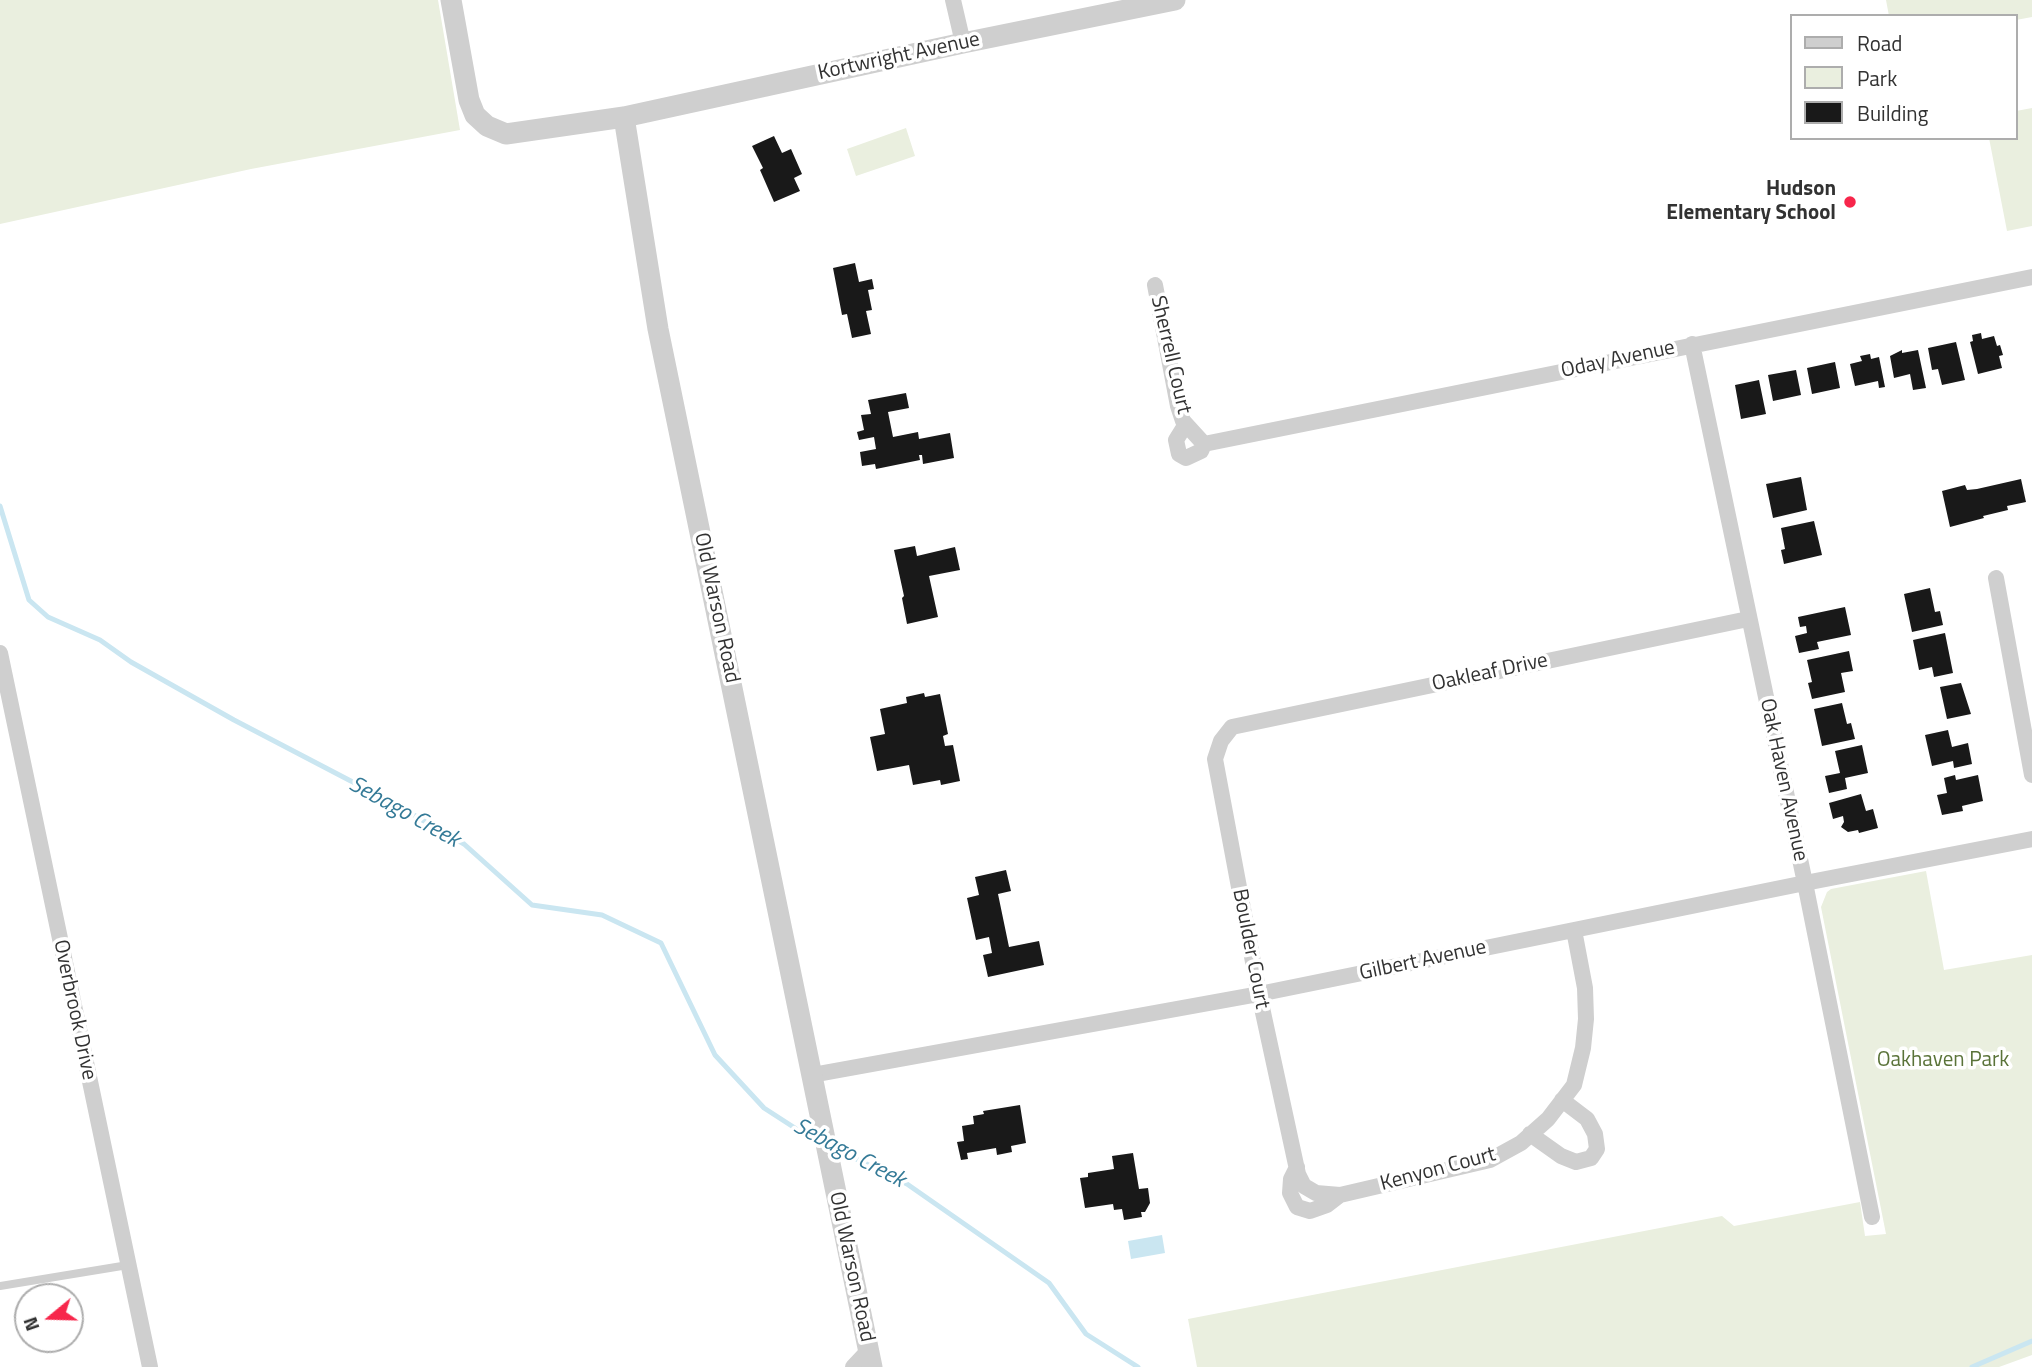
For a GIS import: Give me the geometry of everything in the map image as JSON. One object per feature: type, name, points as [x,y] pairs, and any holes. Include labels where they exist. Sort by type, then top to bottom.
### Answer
[{"type":"street","points":[[451,0],[469,100],[475,115],[487,126],[506,134],[624,117]]},
{"type":"street","points":[[953,0],[963,43]]},
{"type":"street","name":"Kortwright Avenue","points":[[624,117],[1175,0]]},
{"type":"street","name":"Old Warson Road","points":[[624,117],[658,329],[870,1359]]},
{"type":"street","name":"Oday Avenue","points":[[1204,444],[2032,277]]},
{"type":"street","name":"Sherrell Court","points":[[1155,285],[1178,406],[1186,424],[1204,444],[1201,451],[1186,458],[1179,454],[1176,440],[1186,424]]},
{"type":"street","name":"Oak Haven Avenue","points":[[1692,344],[1872,1217]]},
{"type":"street","points":[[1996,578],[2032,775]]},
{"type":"street","name":"Oakleaf Drive","points":[[1232,727],[1748,619]]},
{"type":"street","name":"Overbrook Drive","points":[[0,653],[150,1367]]},
{"type":"street","name":"Boulder Court","points":[[1232,727],[1221,741],[1215,759],[1259,994],[1297,1170]]},
{"type":"street","name":"Gilbert Avenue","points":[[812,1075],[1259,994],[2032,839]]},
{"type":"street","name":"Kenyon Court","points":[[1297,1170],[1291,1179],[1290,1193],[1297,1207],[1310,1211],[1327,1205],[1340,1195],[1490,1160],[1521,1143],[1548,1119],[1574,1084],[1586,1019],[1585,988],[1574,930]]},
{"type":"street","points":[[1531,1134],[1545,1146],[1576,1162],[1591,1158],[1597,1149],[1595,1134],[1587,1119],[1562,1100]]},
{"type":"street","points":[[853,1367],[870,1359]]},
{"type":"lane","points":[[0,1286],[128,1265]]},
{"type":"green space","points":[[0,0],[438,0],[460,130],[251,169],[0,224]]},
{"type":"green space","points":[[1886,0],[2032,0],[2032,17],[2018,20],[2018,14],[1889,14]]},
{"type":"green space","points":[[2032,108],[2032,226],[2007,231],[1989,140],[2018,140],[2018,111]]},
{"type":"green space","points":[[906,128],[915,156],[856,176],[847,149]]},
{"type":"green space","name":"Oakhaven Park","points":[[1926,871],[1944,970],[2032,955],[2032,1355],[1999,1367],[1197,1367],[1188,1319],[1722,1216],[1734,1226],[1860,1202],[1865,1236],[1886,1234],[1821,907],[1831,889]]},
{"type":"water","points":[[1162,1235],[1165,1253],[1131,1259],[1128,1241]]},
{"type":"building","points":[[774,136],[782,153],[791,149],[802,174],[794,178],[800,191],[774,202],[760,170],[763,168],[752,146]]},
{"type":"building","points":[[855,263],[859,282],[872,279],[874,289],[868,290],[872,310],[866,311],[871,334],[852,338],[847,314],[842,315],[833,268]]},
{"type":"building","points":[[1981,333],[1982,339],[1994,336],[2003,355],[1999,356],[2002,368],[1978,374],[1970,342],[1973,341],[1972,335]]},
{"type":"building","points":[[1956,342],[1965,380],[1942,385],[1938,369],[1932,370],[1928,348]]},
{"type":"building","points":[[1902,350],[1902,353],[1918,350],[1926,388],[1913,390],[1910,374],[1894,378],[1890,356]]},
{"type":"building","points":[[1870,354],[1871,359],[1879,357],[1885,387],[1879,388],[1878,381],[1855,386],[1850,364],[1862,361],[1860,356]]},
{"type":"building","points":[[1835,362],[1840,388],[1812,394],[1807,368]]},
{"type":"building","points":[[1796,370],[1801,395],[1773,401],[1768,375]]},
{"type":"building","points":[[1759,380],[1766,414],[1741,419],[1735,385]]},
{"type":"building","points":[[906,393],[909,408],[888,412],[893,437],[918,432],[919,439],[950,433],[954,458],[923,464],[922,455],[919,455],[920,460],[876,469],[875,464],[862,466],[860,452],[876,449],[874,437],[859,440],[857,432],[864,430],[861,415],[871,414],[868,400]]},
{"type":"building","points":[[1801,477],[1807,510],[1773,518],[1766,484]]},
{"type":"building","points":[[2021,479],[2026,502],[2007,506],[2008,510],[1950,527],[1942,491],[1965,485],[1967,490],[1977,489]]},
{"type":"building","points":[[1814,521],[1822,555],[1784,564],[1781,550],[1785,549],[1781,528]]},
{"type":"building","points":[[915,546],[917,556],[955,547],[960,570],[929,576],[938,617],[907,624],[894,550]]},
{"type":"building","points":[[1930,588],[1935,612],[1940,611],[1943,625],[1912,632],[1904,594]]},
{"type":"building","points":[[1845,607],[1851,635],[1817,642],[1819,649],[1799,653],[1795,636],[1807,633],[1806,626],[1800,627],[1798,617]]},
{"type":"building","points":[[1945,633],[1953,673],[1934,677],[1932,667],[1919,670],[1913,640]]},
{"type":"building","points":[[1849,651],[1853,671],[1841,673],[1845,692],[1812,699],[1808,683],[1812,682],[1807,660]]},
{"type":"building","points":[[1961,683],[1971,714],[1947,719],[1940,687]]},
{"type":"building","points":[[924,693],[925,697],[940,694],[948,734],[943,736],[945,746],[953,745],[960,781],[941,785],[940,780],[913,785],[909,765],[877,771],[870,737],[885,734],[880,709],[907,703],[906,697]]},
{"type":"building","points":[[1842,703],[1847,724],[1851,723],[1855,739],[1822,746],[1814,709]]},
{"type":"building","points":[[1948,730],[1952,747],[1968,743],[1972,764],[1954,768],[1953,761],[1932,766],[1925,735]]},
{"type":"building","points":[[1862,745],[1868,773],[1845,778],[1847,789],[1829,793],[1825,776],[1840,773],[1835,751]]},
{"type":"building","points":[[1955,775],[1956,780],[1978,775],[1983,801],[1962,806],[1963,811],[1942,815],[1937,795],[1947,793],[1944,778]]},
{"type":"building","points":[[1861,794],[1866,811],[1873,809],[1878,828],[1859,833],[1858,830],[1848,832],[1841,827],[1843,816],[1833,819],[1829,803]]},
{"type":"building","points":[[1006,870],[1011,891],[998,894],[1009,947],[1039,941],[1044,965],[988,977],[983,955],[992,953],[989,937],[976,940],[967,898],[979,895],[975,877]]},
{"type":"building","points":[[1020,1105],[1026,1143],[1011,1146],[1012,1152],[997,1155],[996,1148],[967,1153],[968,1159],[961,1160],[957,1142],[964,1141],[962,1126],[974,1124],[973,1116],[984,1114],[983,1111]]},
{"type":"building","points":[[1133,1153],[1139,1189],[1148,1188],[1150,1203],[1145,1212],[1141,1212],[1142,1217],[1124,1220],[1122,1209],[1114,1210],[1113,1204],[1085,1208],[1080,1178],[1088,1177],[1088,1173],[1114,1169],[1112,1156]]},
{"type":"waterway","name":"Sebago Creek","points":[[0,506],[29,600],[48,617],[100,640],[131,662],[234,720],[391,802],[464,844],[532,905],[602,915],[661,943],[715,1055],[764,1108],[820,1141]]},
{"type":"waterway","name":"Sebago Creek","points":[[832,1147],[907,1184],[1049,1283],[1086,1334],[1138,1367]]},
{"type":"waterway","points":[[1972,1367],[2032,1341]]},
{"type":"place","name":"Hudson Elementary School","points":[[1850,202]]}]
